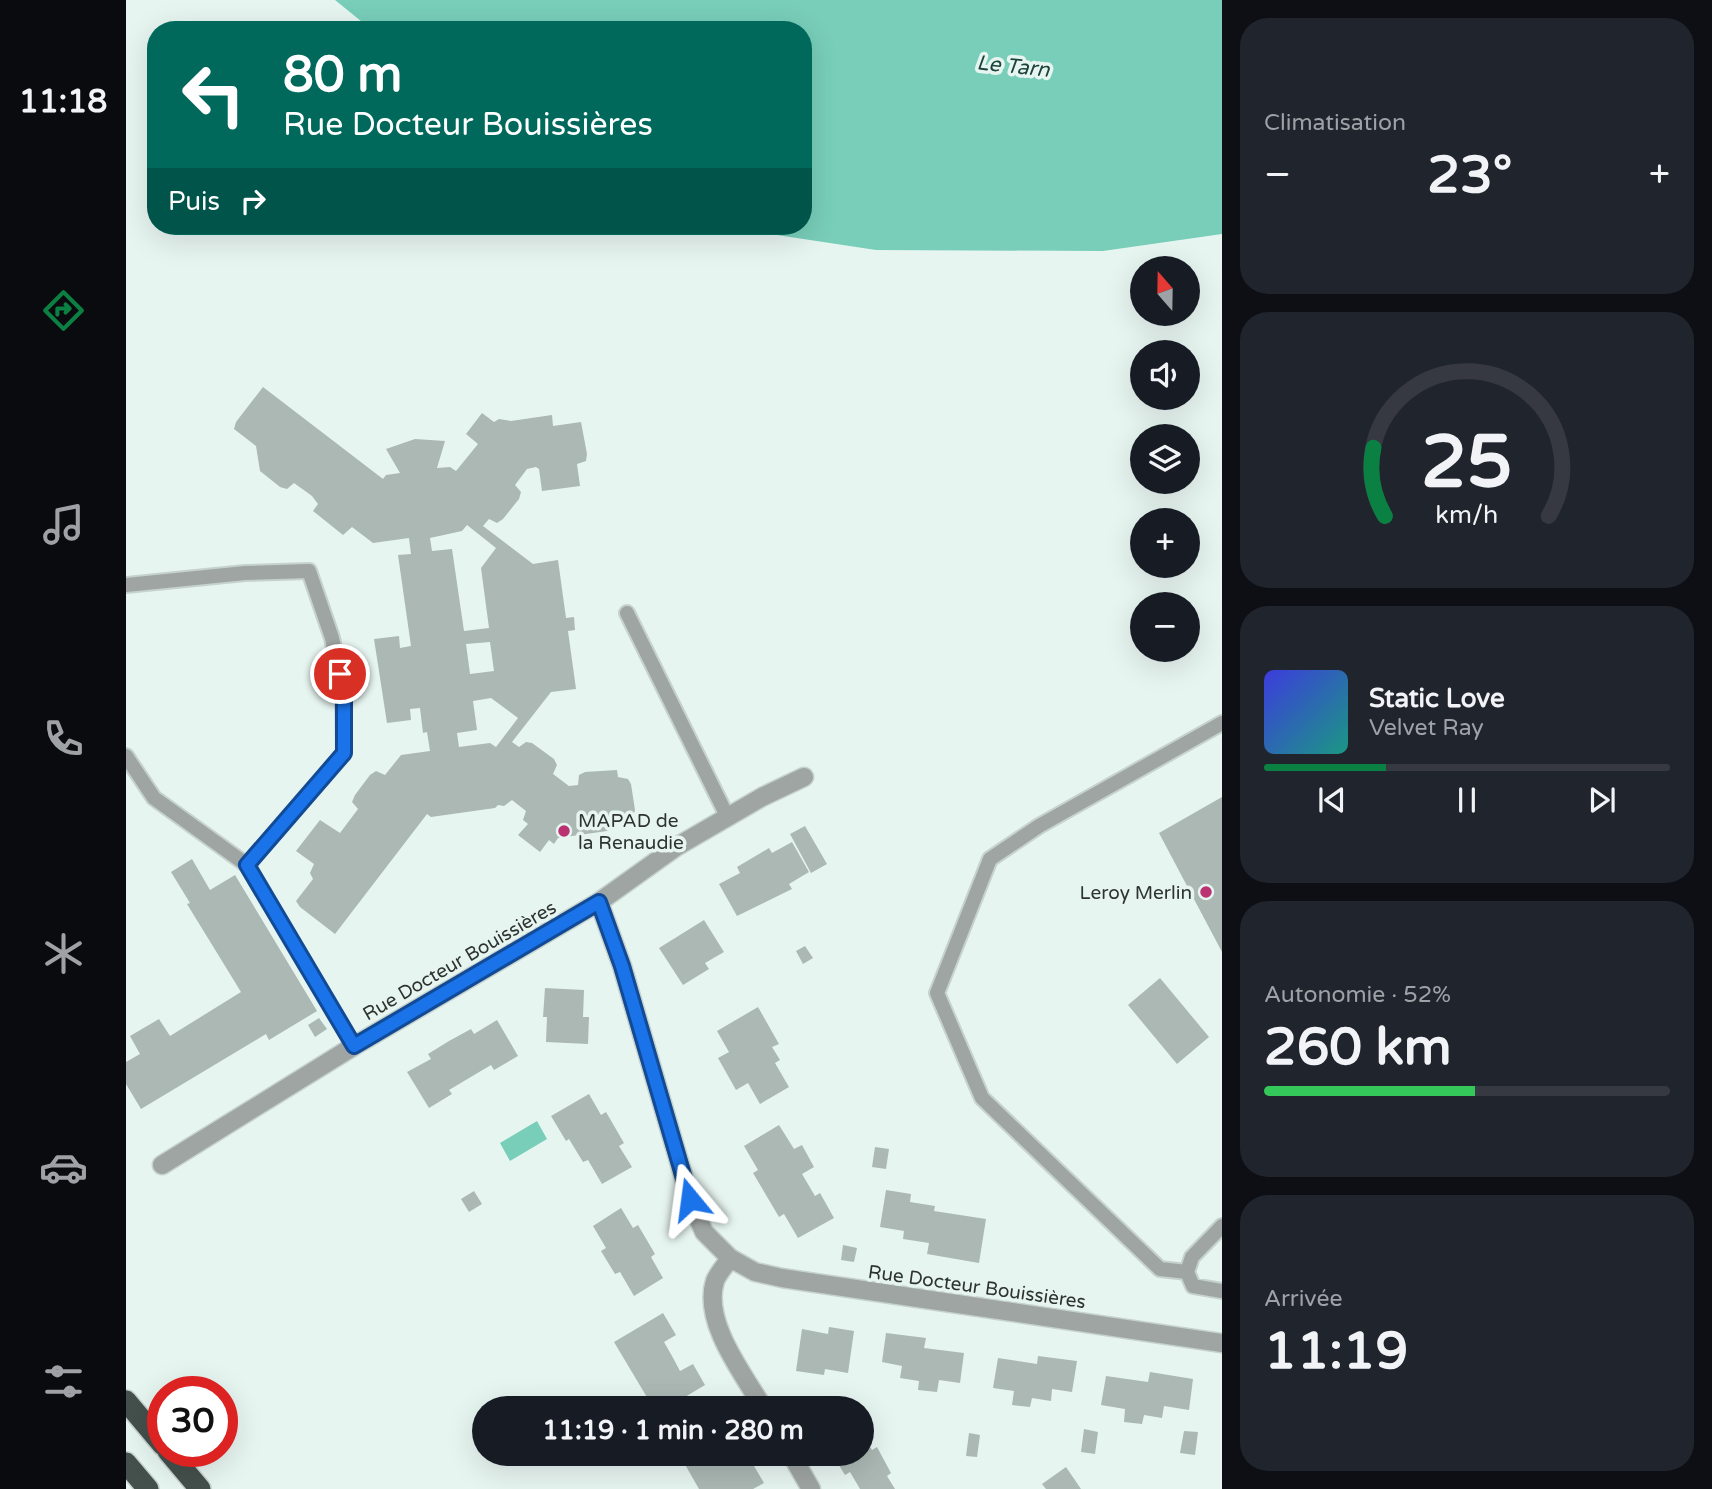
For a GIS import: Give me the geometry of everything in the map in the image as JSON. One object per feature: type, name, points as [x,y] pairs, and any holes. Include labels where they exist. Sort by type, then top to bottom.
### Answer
[{"type":"highway","points":[[126,1401],[147,1426]]},
{"type":"highway","points":[[126,1463],[148,1489]]},
{"type":"highway","points":[[181,1467],[200,1489]]},
{"type":"street","name":"Rue Docteur Bouissières","points":[[162,1165],[354,1046],[599,902],[676,847],[727,816],[804,777]]},
{"type":"street","name":"Rue Docteur Bouissières","points":[[599,902],[622,966],[690,1199],[704,1231],[730,1258],[755,1272],[782,1278],[1222,1343]]},
{"type":"street","points":[[730,1258],[716,1280],[712,1308],[723,1339],[756,1396]]},
{"type":"street","points":[[798,1466],[811,1489]]},
{"type":"lane","points":[[126,586],[245,573],[309,571],[332,638],[344,693],[344,753],[247,865]]},
{"type":"lane","points":[[627,613],[727,816]]},
{"type":"lane","points":[[1187,1272],[1160,1269],[982,1098],[937,993],[990,859],[1039,826],[1222,723]]},
{"type":"lane","points":[[126,756],[154,798],[247,865],[354,1046]]},
{"type":"lane","points":[[1222,1226],[1192,1257],[1187,1272],[1193,1286],[1222,1291]]},
{"type":"water","name":"Le Tarn","points":[[335,0],[1222,0],[1222,234],[1103,251],[876,250],[777,235],[812,235],[812,21],[361,21]]},
{"type":"water","points":[[537,1121],[547,1139],[510,1161],[500,1143]]},
{"type":"building","points":[[263,387],[383,479],[386,475],[400,473],[386,449],[415,439],[445,441],[437,468],[450,467],[456,471],[478,444],[466,434],[482,413],[494,422],[499,419],[511,421],[552,415],[553,426],[581,422],[587,454],[586,461],[577,464],[580,486],[542,491],[539,469],[527,469],[515,485],[521,492],[519,499],[503,519],[497,523],[489,519],[483,526],[533,564],[558,560],[566,618],[574,617],[575,630],[568,631],[576,689],[551,692],[512,742],[519,747],[526,742],[532,743],[554,759],[557,765],[553,774],[569,786],[578,785],[579,775],[585,772],[617,770],[618,777],[628,779],[631,784],[635,810],[633,817],[622,818],[607,831],[558,838],[554,844],[549,840],[540,852],[518,835],[528,824],[523,820],[526,811],[512,800],[495,808],[431,817],[427,814],[335,934],[300,907],[296,901],[313,879],[310,873],[314,864],[296,851],[320,820],[340,833],[358,809],[352,802],[370,775],[376,771],[385,775],[401,755],[430,751],[427,732],[423,733],[420,708],[410,709],[411,720],[387,723],[374,639],[399,636],[400,648],[411,646],[398,555],[411,554],[409,538],[373,543],[352,527],[343,535],[313,511],[318,504],[312,496],[294,483],[287,489],[280,487],[260,471],[256,446],[234,429],[236,422]],"holes":[[[467,525],[496,548],[481,568],[489,628],[464,631],[452,549],[432,551],[430,538],[462,531]],[[490,642],[494,671],[470,674],[466,644]],[[491,698],[518,718],[496,747],[490,743],[459,747],[457,733],[477,730],[473,701]]]},
{"type":"building","name":"Leroy Merlin","points":[[1222,797],[1222,952],[1159,833]]},
{"type":"building","points":[[805,826],[827,864],[811,873],[790,834]]},
{"type":"building","points":[[792,842],[809,872],[789,884],[792,889],[737,916],[719,884],[740,873],[737,867],[769,848],[772,853]]},
{"type":"building","points":[[192,859],[210,890],[235,875],[317,1011],[269,1040],[266,1034],[141,1109],[126,1084],[126,1062],[140,1054],[130,1036],[159,1019],[170,1036],[241,992],[187,904],[190,903],[171,872]]},
{"type":"building","points":[[704,920],[724,952],[705,963],[709,969],[683,985],[659,948]]},
{"type":"building","points":[[805,946],[813,958],[803,964],[796,951]]},
{"type":"building","points":[[1160,978],[1209,1037],[1177,1064],[1128,1005]]},
{"type":"building","points":[[545,988],[584,990],[583,1017],[589,1017],[588,1044],[546,1042],[547,1017],[543,1017]]},
{"type":"building","points":[[758,1007],[779,1044],[772,1047],[780,1060],[775,1063],[789,1087],[760,1104],[748,1083],[736,1090],[718,1058],[729,1052],[717,1031]]},
{"type":"building","points":[[319,1018],[327,1029],[315,1037],[308,1025]]},
{"type":"building","points":[[497,1020],[518,1056],[494,1070],[491,1065],[449,1090],[452,1094],[429,1108],[407,1072],[431,1059],[428,1054],[449,1041],[471,1029],[474,1034]]},
{"type":"building","points":[[589,1094],[601,1115],[606,1112],[624,1143],[619,1146],[632,1167],[602,1184],[588,1160],[583,1162],[551,1116]]},
{"type":"building","points":[[779,1125],[794,1149],[802,1145],[814,1167],[802,1174],[815,1196],[820,1193],[834,1218],[798,1238],[784,1214],[779,1217],[753,1173],[758,1170],[744,1146]]},
{"type":"building","points":[[875,1147],[889,1149],[886,1169],[872,1167]]},
{"type":"building","points":[[886,1190],[911,1194],[910,1202],[935,1206],[934,1211],[986,1219],[979,1263],[927,1254],[929,1243],[903,1239],[904,1231],[880,1227]]},
{"type":"building","points":[[474,1191],[482,1204],[469,1212],[461,1199]]},
{"type":"building","points":[[621,1208],[633,1228],[638,1225],[655,1254],[651,1257],[663,1278],[634,1296],[620,1272],[615,1274],[601,1251],[606,1248],[593,1226]]},
{"type":"building","points":[[843,1245],[857,1248],[854,1262],[841,1260]]},
{"type":"building","points":[[663,1313],[676,1335],[664,1342],[680,1371],[693,1364],[705,1385],[687,1396],[646,1396],[614,1342]]},
{"type":"building","points":[[829,1327],[854,1331],[848,1373],[825,1369],[824,1375],[796,1371],[802,1329],[828,1334]]},
{"type":"building","points":[[886,1333],[926,1338],[924,1348],[964,1353],[960,1383],[939,1380],[937,1392],[918,1390],[919,1381],[900,1378],[902,1366],[882,1362]]},
{"type":"building","points":[[1038,1356],[1077,1361],[1072,1392],[1052,1389],[1051,1401],[1032,1398],[1030,1407],[1012,1405],[1014,1391],[993,1388],[998,1358],[1037,1364]]},
{"type":"building","points":[[1150,1372],[1193,1379],[1189,1410],[1164,1406],[1162,1418],[1144,1415],[1142,1424],[1124,1422],[1125,1409],[1101,1405],[1106,1376],[1148,1382]]},
{"type":"building","points":[[1084,1429],[1098,1432],[1095,1454],[1081,1452]]},
{"type":"building","points":[[1184,1431],[1198,1432],[1195,1455],[1180,1453]]},
{"type":"building","points":[[969,1433],[980,1435],[977,1457],[966,1456]]},
{"type":"building","points":[[877,1447],[891,1473],[887,1476],[895,1489],[860,1489],[850,1472],[845,1475],[839,1466],[874,1466],[874,1449]]},
{"type":"building","points":[[686,1466],[754,1466],[764,1483],[753,1489],[699,1489]]},
{"type":"building","points":[[1066,1467],[1081,1489],[1046,1489],[1042,1484]]},
{"type":"place","name":"MAPAD de la Renaudie","points":[[564,831]]},
{"type":"place","name":"Leroy Merlin","points":[[1206,892]]},
{"type":"route","points":[[340,674],[344,693],[344,753],[247,865],[354,1046],[599,902],[622,966],[690,1199]]}]
